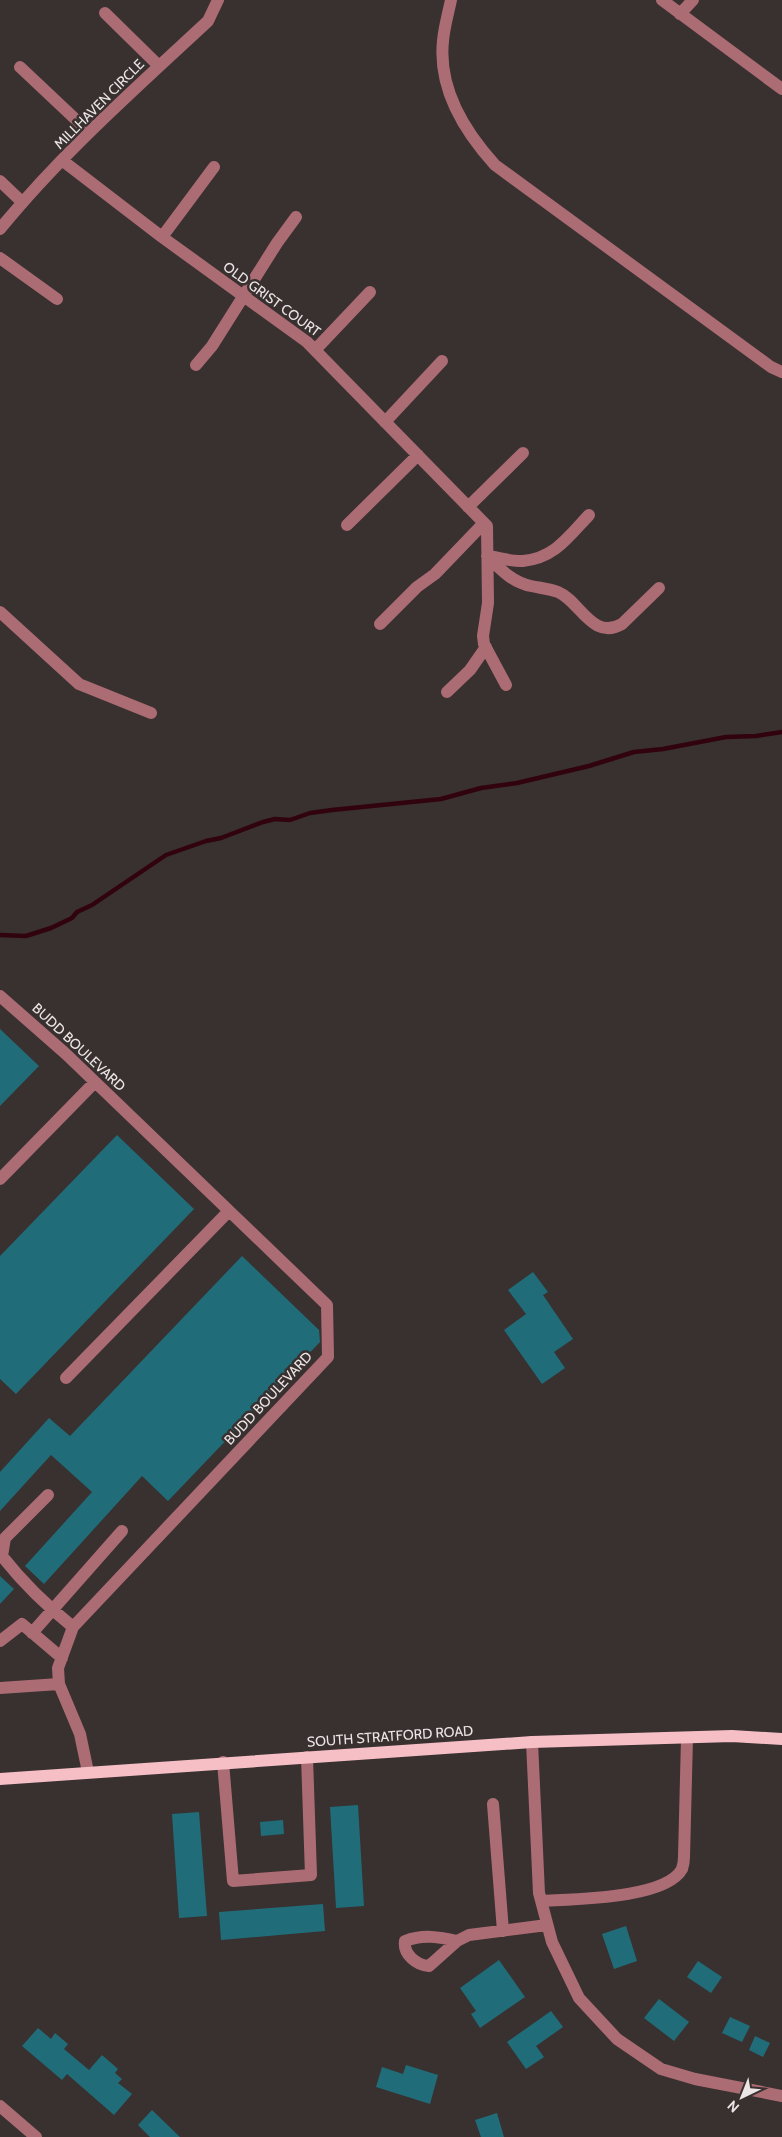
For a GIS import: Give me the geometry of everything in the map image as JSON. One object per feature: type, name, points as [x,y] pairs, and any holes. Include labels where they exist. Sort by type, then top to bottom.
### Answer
[{"type":"main road","name":"SOUTH STRATFORD ROAD","points":[[0,1779],[532,1742],[732,1736],[782,1740]]},
{"type":"street","name":"MILLHAVEN CIRCLE","points":[[0,229],[22,202],[89,132],[208,21],[218,0]]},
{"type":"street","points":[[450,0],[443,43],[443,61],[453,102],[476,144],[495,165],[771,367],[782,372]]},
{"type":"street","points":[[662,0],[782,89]]},
{"type":"street","points":[[680,14],[693,0]]},
{"type":"street","points":[[105,13],[159,66]]},
{"type":"street","points":[[20,67],[89,132]]},
{"type":"street","name":"OLD GRIST COURT","points":[[63,161],[162,237],[307,342],[484,524]]},
{"type":"street","points":[[162,237],[214,167]]},
{"type":"street","points":[[0,181],[22,202]]},
{"type":"street","points":[[196,365],[212,346],[242,296],[296,217]]},
{"type":"street","points":[[0,258],[57,299]]},
{"type":"street","points":[[316,350],[370,292]]},
{"type":"street","points":[[386,422],[442,361]]},
{"type":"street","points":[[468,507],[523,453]]},
{"type":"street","points":[[347,525],[418,455]]},
{"type":"street","points":[[488,556],[522,561],[548,555],[558,548],[590,515]]},
{"type":"street","points":[[380,624],[417,587],[435,574],[484,524],[487,526],[488,603],[483,636],[486,647],[506,685]]},
{"type":"street","points":[[488,556],[504,574],[518,583],[559,592],[589,620],[601,627],[617,627],[622,624],[659,588]]},
{"type":"street","points":[[0,612],[79,684],[151,713]]},
{"type":"street","points":[[447,692],[470,670],[486,647]]},
{"type":"street","name":"BUDD BOULEVARD","points":[[0,996],[66,1054],[327,1305],[328,1357],[74,1627],[58,1668],[59,1684],[80,1734],[88,1772]]},
{"type":"street","points":[[0,1179],[95,1082]]},
{"type":"street","points":[[66,1378],[229,1211]]},
{"type":"street","points":[[48,1495],[5,1538],[2,1556],[20,1579],[52,1610],[74,1627]]},
{"type":"street","points":[[32,1633],[122,1531]]},
{"type":"street","points":[[0,1641],[22,1624],[62,1658]]},
{"type":"street","points":[[0,1688],[59,1684]]},
{"type":"street","points":[[541,1901],[640,1893],[663,1884],[676,1875],[682,1868],[684,1857],[687,1738]]},
{"type":"street","points":[[532,1742],[539,1893],[552,1942],[579,1998],[617,2039],[661,2069],[695,2079],[782,2096]]},
{"type":"street","points":[[224,1762],[233,1881],[310,1875],[307,1757]]},
{"type":"street","points":[[493,1804],[503,1931]]},
{"type":"street","points":[[457,1941],[469,1935],[547,1925]]},
{"type":"street","points":[[0,2106],[36,2137]]},
{"type":"building","points":[[0,1029],[39,1066],[0,1106]]},
{"type":"building","points":[[117,1135],[194,1209],[16,1394],[0,1379],[0,1256]]},
{"type":"building","points":[[242,1256],[319,1330],[320,1342],[168,1501],[142,1476],[44,1584],[25,1566],[92,1492],[51,1455],[0,1511],[0,1472],[49,1418],[70,1436]]},
{"type":"building","points":[[533,1272],[548,1292],[543,1295],[573,1339],[554,1352],[565,1368],[542,1384],[504,1330],[526,1314],[508,1290]]},
{"type":"building","points":[[0,1576],[14,1589],[0,1604]]},
{"type":"building","points":[[358,1805],[364,1906],[336,1908],[330,1807]]},
{"type":"building","points":[[199,1812],[207,1916],[179,1918],[172,1814]]},
{"type":"building","points":[[283,1820],[284,1834],[261,1836],[260,1822]]},
{"type":"building","points":[[323,1904],[325,1931],[221,1940],[219,1912]]},
{"type":"building","points":[[626,1926],[637,1961],[614,1969],[602,1934]]},
{"type":"building","points":[[499,1960],[525,1997],[480,2028],[471,2014],[476,2011],[460,1988]]},
{"type":"building","points":[[698,1961],[722,1977],[711,1993],[687,1977]]},
{"type":"building","points":[[659,1999],[689,2022],[674,2041],[644,2018]]},
{"type":"building","points":[[551,2011],[563,2027],[536,2046],[544,2057],[526,2069],[507,2042]]},
{"type":"building","points":[[730,2017],[750,2026],[742,2042],[722,2033]]},
{"type":"building","points":[[38,2028],[51,2039],[55,2033],[68,2044],[64,2049],[89,2070],[102,2055],[118,2069],[115,2073],[122,2079],[118,2083],[132,2094],[114,2115],[67,2074],[62,2080],[22,2046]]},
{"type":"building","points":[[755,2036],[770,2043],[763,2057],[749,2050]]},
{"type":"building","points":[[406,2065],[438,2075],[430,2104],[376,2087],[382,2067],[403,2074]]},
{"type":"building","points":[[152,2110],[180,2137],[150,2137],[138,2125]]},
{"type":"building","points":[[497,2113],[504,2137],[481,2137],[475,2120]]},
{"type":"waterway","points":[[0,935],[26,936],[51,928],[72,918],[77,912],[92,905],[166,855],[206,841],[221,838],[263,822],[275,819],[290,820],[310,813],[332,810],[441,799],[481,788],[517,783],[589,766],[634,752],[663,749],[726,737],[756,736],[782,732]]}]
